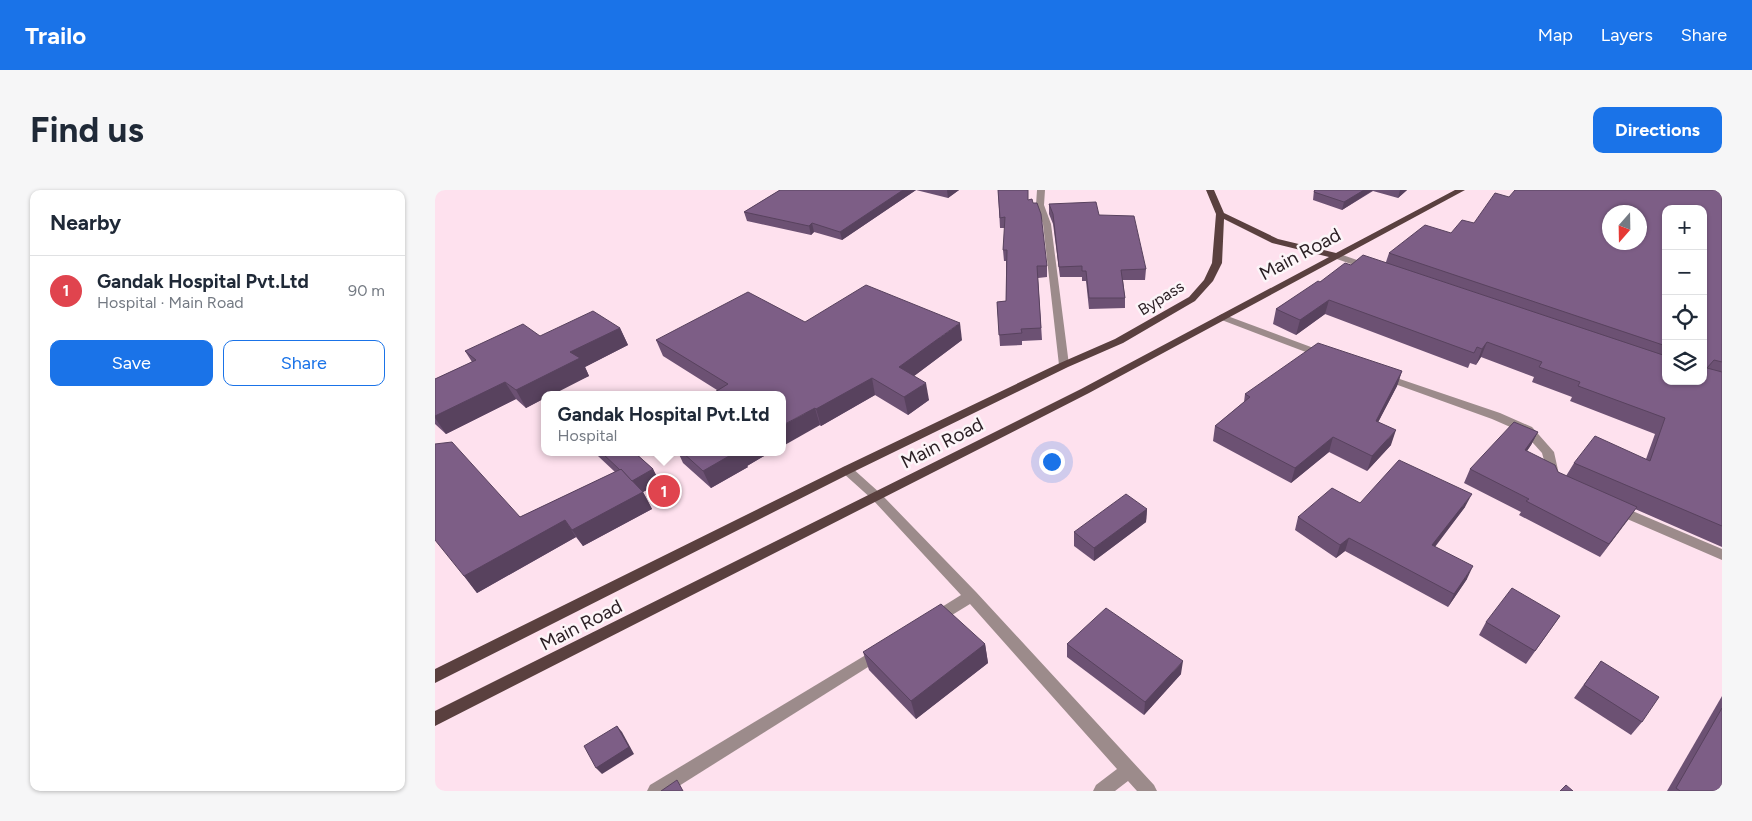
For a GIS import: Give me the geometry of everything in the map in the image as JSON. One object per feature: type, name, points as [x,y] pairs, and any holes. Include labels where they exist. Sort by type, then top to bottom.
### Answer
[{"type":"main road","name":"Bypass","points":[[1119,341],[1192,299],[1208,281],[1217,262],[1220,214],[1210,190]]},
{"type":"main road","name":"Main Road","points":[[435,719],[1085,391],[1461,190]]},
{"type":"main road","points":[[1220,214],[1275,241],[1337,256]]},
{"type":"main road","name":"Main Road","points":[[435,676],[847,470],[1063,365],[1119,341]]},
{"type":"street","points":[[1041,190],[1040,205],[1047,224],[1063,365]]},
{"type":"street","points":[[1337,256],[1384,272]]},
{"type":"street","points":[[1222,317],[1331,357]]},
{"type":"street","points":[[1377,374],[1496,416],[1528,430],[1548,452],[1555,480],[1563,484]]},
{"type":"street","points":[[847,470],[877,497],[971,596],[1148,791]]},
{"type":"street","points":[[1604,504],[1722,555]]},
{"type":"street","points":[[921,627],[971,596]]},
{"type":"street","points":[[656,791],[888,647]]},
{"type":"street","points":[[1102,791],[1129,770]]},
{"type":"building","points":[[780,190],[903,190],[840,232],[812,223],[809,226],[744,212]]},
{"type":"building","points":[[998,190],[1028,190],[1028,200],[1032,199],[1033,203],[1037,203],[1041,214],[1047,266],[1037,266],[1041,328],[1021,329],[1022,333],[999,335],[997,302],[1006,301],[1007,250],[1003,250],[1005,217],[1000,218]]},
{"type":"building","points":[[1315,190],[1364,190],[1344,202],[1314,192]]},
{"type":"building","points":[[1515,190],[1722,190],[1722,362],[1714,360],[1707,368],[1707,205],[1662,205],[1662,345],[1389,253],[1425,225],[1451,233],[1462,220],[1474,223],[1495,193],[1509,197]]},
{"type":"building","points":[[1096,202],[1099,215],[1134,216],[1146,269],[1121,270],[1125,298],[1089,298],[1086,271],[1082,271],[1082,266],[1059,267],[1053,214],[1049,204]]},
{"type":"building","points":[[1363,255],[1662,355],[1662,385],[1707,385],[1707,368],[1722,372],[1722,526],[1574,463],[1595,436],[1650,461],[1665,418],[1578,386],[1580,382],[1539,367],[1542,362],[1487,342],[1482,349],[1477,347],[1474,353],[1329,300],[1300,320],[1276,309],[1318,281],[1320,282],[1345,263],[1351,265]]},
{"type":"building","points":[[866,285],[960,323],[899,367],[926,383],[904,397],[872,378],[786,423],[786,391],[717,391],[728,384],[656,340],[748,292],[805,322]]},
{"type":"building","points":[[593,311],[620,328],[570,352],[580,358],[516,390],[505,382],[435,416],[435,379],[476,360],[465,351],[523,324],[540,336]]},
{"type":"building","points":[[1318,343],[1402,371],[1376,421],[1396,430],[1372,456],[1333,437],[1295,468],[1215,426],[1250,397],[1245,394]]},
{"type":"building","points":[[1514,422],[1538,432],[1525,450],[1555,465],[1558,472],[1637,507],[1609,544],[1526,501],[1529,499],[1470,469]]},
{"type":"building","points":[[452,442],[520,517],[621,469],[643,492],[572,530],[565,520],[464,576],[435,540],[435,444]]},
{"type":"building","points":[[605,456],[638,456],[653,469],[632,481]]},
{"type":"building","points":[[686,456],[729,456],[703,471]]},
{"type":"building","points":[[1399,460],[1472,494],[1432,545],[1473,566],[1454,594],[1349,538],[1340,545],[1298,517],[1332,488],[1360,503]]},
{"type":"building","points":[[1126,494],[1147,509],[1094,548],[1074,532]]},
{"type":"building","points":[[1512,588],[1560,616],[1535,651],[1486,622]]},
{"type":"building","points":[[941,604],[985,644],[911,701],[863,652]]},
{"type":"building","points":[[1106,608],[1183,661],[1145,702],[1067,644]]},
{"type":"building","points":[[1601,661],[1659,697],[1642,722],[1584,685]]},
{"type":"building","points":[[1722,708],[1722,791],[1680,791],[1676,788]]},
{"type":"building","points":[[617,726],[629,747],[596,768],[584,746]]},
{"type":"building","points":[[677,780],[683,791],[661,791]]},
{"type":"building","points":[[1566,785],[1573,791],[1560,791]]},
{"type":"place","name":"Gandak Hospital Pvt.Ltd","points":[[664,491]]}]
